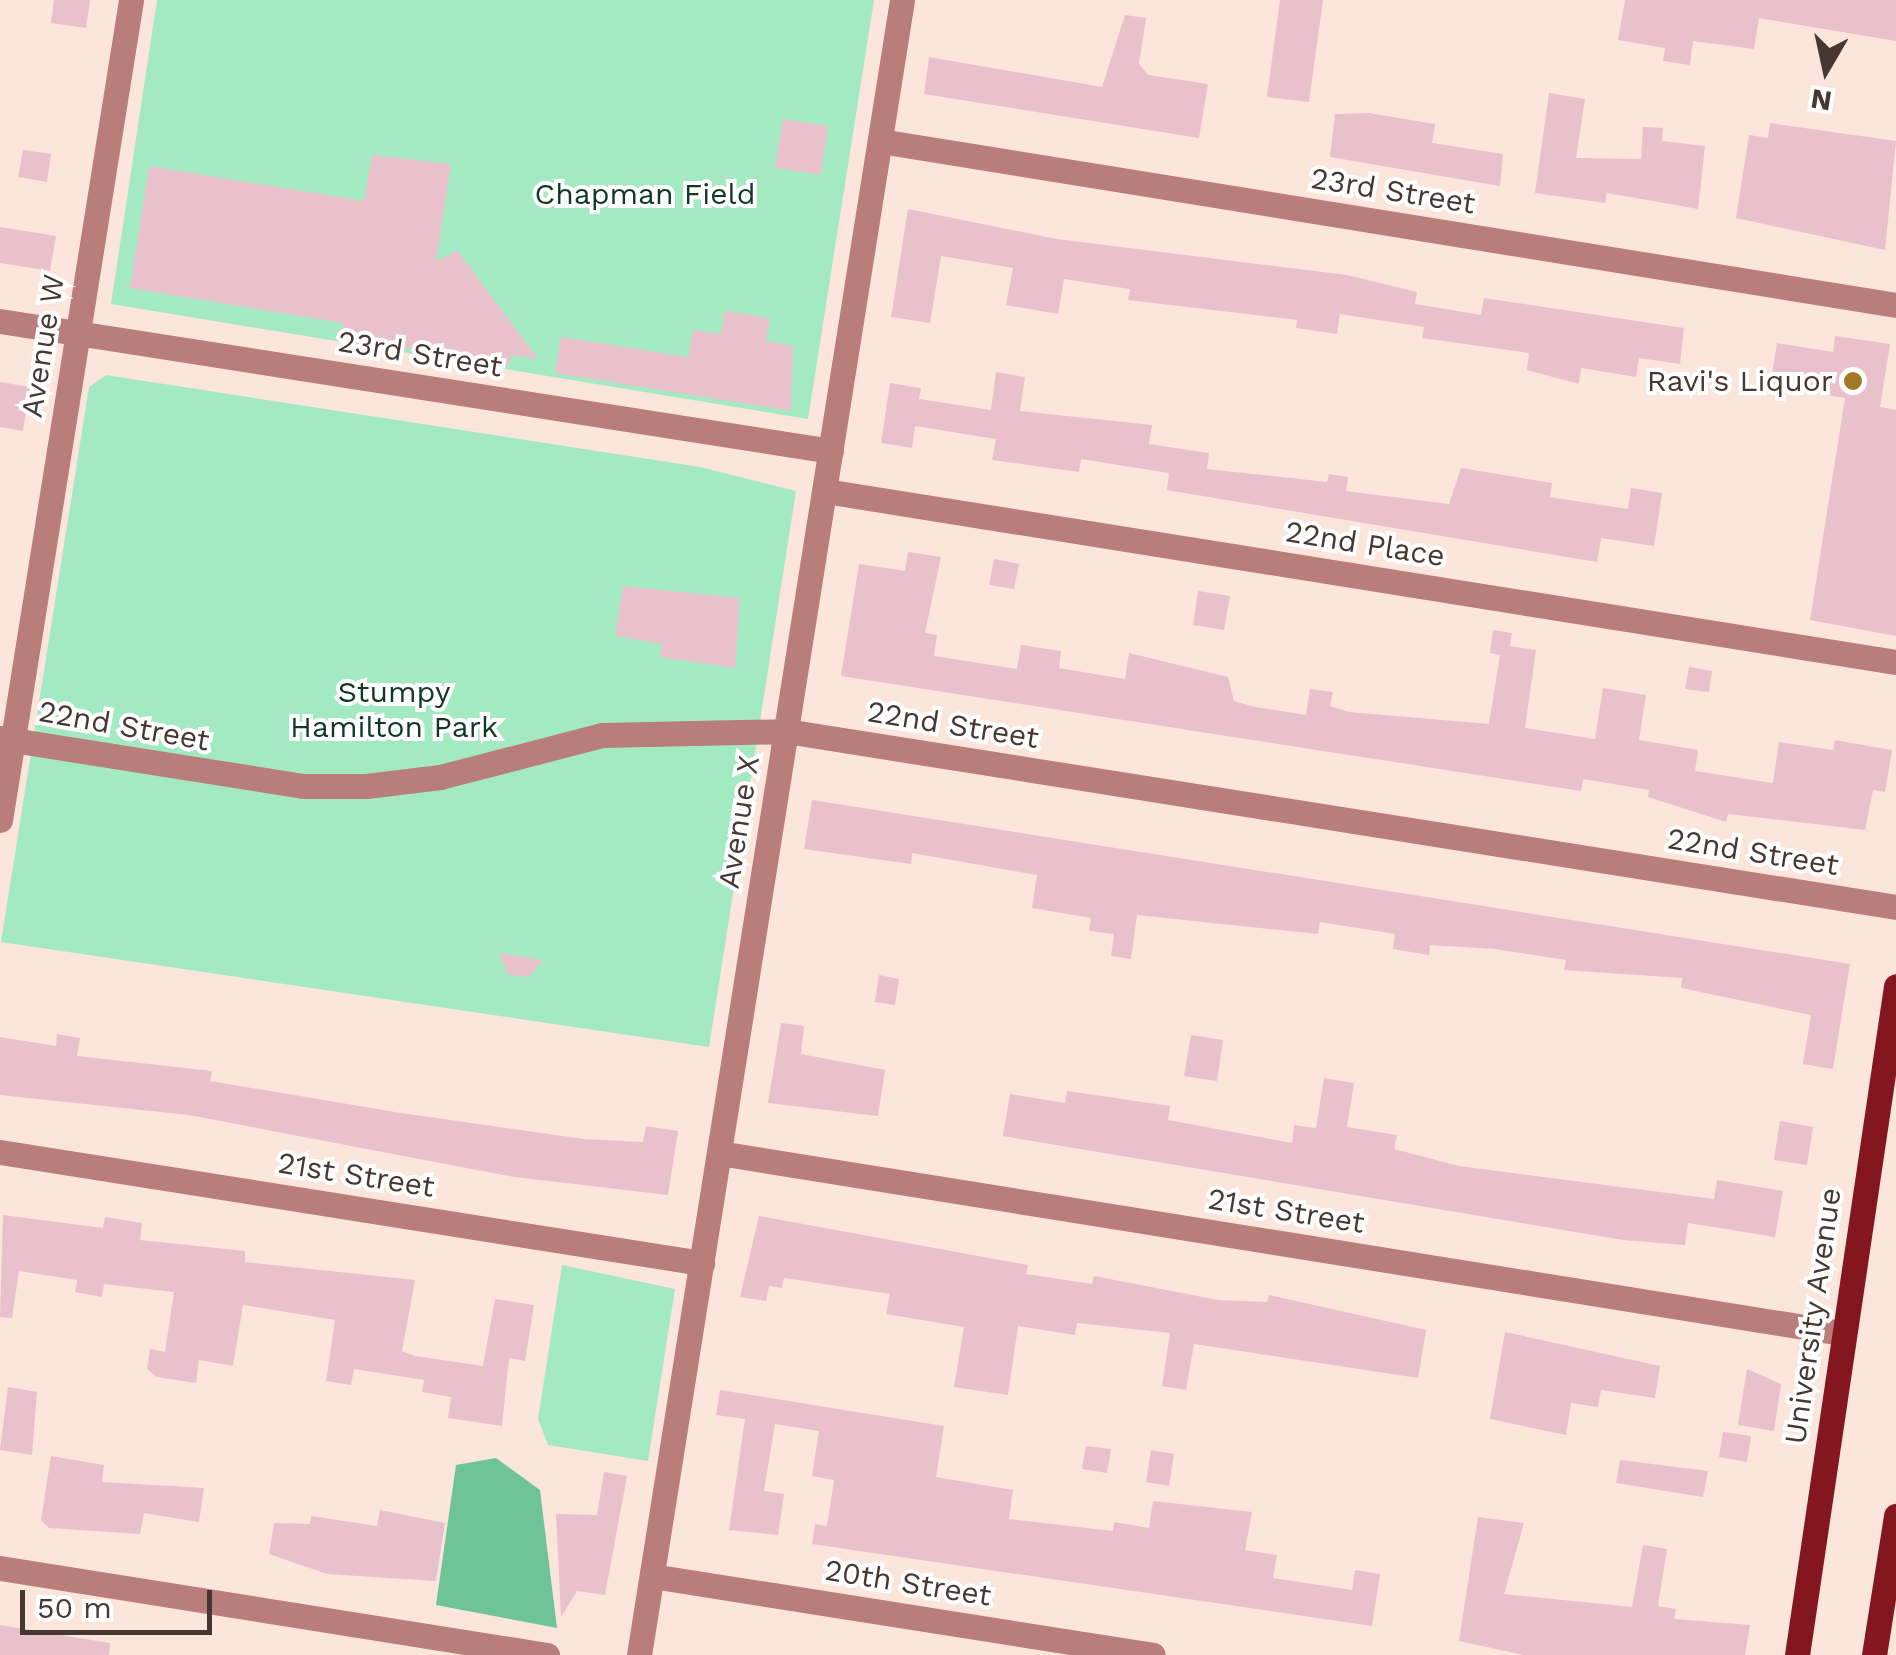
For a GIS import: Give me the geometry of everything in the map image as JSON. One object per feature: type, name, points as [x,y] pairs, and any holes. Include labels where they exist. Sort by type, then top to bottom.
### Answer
[{"type":"main road","name":"University Avenue","points":[[1797,1655],[1896,986]]},
{"type":"main road","points":[[1874,1655],[1896,1516]]},
{"type":"street","name":"Avenue W","points":[[0,820],[6,739],[78,332],[131,0]]},
{"type":"street","name":"Avenue X","points":[[640,1655],[902,0]]},
{"type":"street","name":"23rd Street","points":[[880,141],[1896,305]]},
{"type":"street","name":"23rd Street","points":[[0,321],[831,451]]},
{"type":"street","name":"22nd Place","points":[[824,491],[1896,662]]},
{"type":"street","name":"22nd Street","points":[[6,739],[303,786],[366,786],[440,777],[602,735],[786,731],[1896,907]]},
{"type":"street","name":"21st Street","points":[[0,1152],[702,1263]]},
{"type":"street","name":"21st Street","points":[[719,1153],[1842,1333]]},
{"type":"street","points":[[0,1568],[547,1655]]},
{"type":"street","name":"20th Street","points":[[652,1576],[1153,1655]]},
{"type":"green space","name":"Chapman Field","points":[[157,0],[874,0],[808,419],[111,304]]},
{"type":"green space","name":"Stumpy Hamilton Park","points":[[106,375],[700,467],[796,491],[709,1047],[1,942],[89,387]]},
{"type":"green space","points":[[562,1265],[675,1289],[648,1461],[548,1445],[538,1419]]},
{"type":"green space","points":[[496,1458],[540,1490],[557,1628],[436,1605],[456,1465]]},
{"type":"building","points":[[54,0],[90,0],[86,28],[51,23]]},
{"type":"building","points":[[1280,0],[1323,0],[1309,102],[1267,97]]},
{"type":"building","points":[[1625,0],[1896,0],[1896,41],[1759,18],[1754,49],[1693,41],[1690,65],[1663,61],[1665,48],[1618,40]]},
{"type":"building","points":[[1125,15],[1146,18],[1139,64],[1148,75],[1208,84],[1199,138],[924,94],[929,57],[1102,87]]},
{"type":"building","points":[[1549,93],[1585,99],[1576,158],[1641,159],[1643,127],[1663,128],[1662,141],[1705,146],[1698,209],[1607,193],[1605,203],[1535,193]]},
{"type":"building","points":[[1369,113],[1435,124],[1432,143],[1503,154],[1500,186],[1330,157],[1335,114]]},
{"type":"building","points":[[783,119],[828,126],[821,175],[775,168]]},
{"type":"building","points":[[1770,123],[1896,141],[1885,250],[1736,218],[1749,135],[1768,138]]},
{"type":"building","points":[[23,150],[51,154],[47,182],[18,177]]},
{"type":"building","points":[[372,155],[451,164],[436,262],[457,250],[538,359],[511,355],[509,365],[340,337],[343,323],[130,288],[149,166],[364,201]]},
{"type":"building","points":[[908,209],[1057,239],[1347,275],[1417,292],[1415,304],[1481,315],[1484,298],[1684,328],[1680,364],[1639,358],[1636,377],[1581,368],[1579,384],[1527,370],[1529,353],[1422,338],[1424,327],[1340,314],[1337,334],[1296,328],[1297,320],[1128,300],[1130,289],[1064,279],[1058,314],[1006,305],[1013,268],[941,256],[930,323],[891,317]]},
{"type":"building","points":[[0,227],[56,236],[50,271],[0,263]]},
{"type":"building","points":[[724,311],[770,318],[766,341],[793,346],[791,411],[555,373],[561,337],[688,357],[693,330],[721,334]]},
{"type":"building","points":[[1835,336],[1890,344],[1880,407],[1896,410],[1896,636],[1810,620],[1845,398],[1770,386],[1777,343],[1833,352]]},
{"type":"building","points":[[996,372],[1025,377],[1020,411],[1152,425],[1149,444],[1209,453],[1207,469],[1327,482],[1329,474],[1348,477],[1346,491],[1449,504],[1461,468],[1552,483],[1550,497],[1628,509],[1631,488],[1662,493],[1654,546],[1601,538],[1597,562],[1167,490],[1169,473],[1081,459],[1079,472],[992,460],[996,439],[915,426],[912,448],[881,443],[890,383],[921,388],[919,399],[991,410]]},
{"type":"building","points":[[0,382],[30,387],[23,431],[0,427]]},
{"type":"building","points":[[908,552],[941,557],[925,633],[937,635],[934,656],[1017,669],[1021,645],[1061,651],[1059,668],[1125,679],[1129,653],[1228,677],[1234,701],[1255,707],[1306,715],[1310,689],[1333,692],[1330,706],[1349,712],[1489,724],[1500,655],[1490,653],[1493,630],[1512,633],[1510,646],[1536,650],[1525,728],[1595,739],[1603,688],[1646,695],[1639,740],[1698,750],[1695,771],[1773,783],[1779,742],[1833,750],[1835,740],[1892,750],[1885,792],[1873,790],[1865,830],[1728,814],[1726,822],[1648,797],[1649,790],[1583,779],[1581,791],[841,676],[859,564],[905,571]]},
{"type":"building","points":[[994,559],[1019,564],[1014,589],[989,585]]},
{"type":"building","points":[[623,586],[740,598],[735,668],[660,657],[662,644],[615,636]]},
{"type":"building","points":[[1198,591],[1230,596],[1224,630],[1193,625]]},
{"type":"building","points":[[1689,667],[1712,671],[1709,692],[1685,689]]},
{"type":"building","points":[[812,800],[1850,964],[1833,1069],[1803,1064],[1811,1015],[1681,988],[1682,978],[1564,970],[1566,960],[1495,949],[1430,945],[1429,955],[1393,949],[1395,934],[1320,922],[1318,934],[1137,915],[1131,959],[1111,956],[1114,934],[1089,931],[1091,918],[1032,908],[1037,875],[912,853],[911,864],[804,849]]},
{"type":"building","points":[[499,953],[543,960],[529,977],[508,975]]},
{"type":"building","points":[[879,975],[899,979],[895,1005],[875,1002]]},
{"type":"building","points":[[781,1023],[804,1026],[801,1054],[885,1070],[878,1116],[768,1103]]},
{"type":"building","points":[[57,1034],[80,1038],[77,1056],[212,1071],[210,1081],[401,1113],[584,1139],[643,1142],[646,1126],[678,1131],[668,1195],[514,1177],[189,1115],[0,1095],[0,1037],[56,1046]]},
{"type":"building","points":[[1191,1035],[1223,1040],[1217,1081],[1184,1076]]},
{"type":"building","points":[[1324,1078],[1354,1083],[1347,1127],[1397,1135],[1394,1149],[1459,1166],[1714,1199],[1717,1180],[1783,1191],[1775,1237],[1688,1223],[1685,1245],[1623,1240],[1003,1136],[1010,1094],[1065,1103],[1067,1091],[1170,1106],[1168,1120],[1292,1143],[1294,1125],[1316,1128]]},
{"type":"building","points":[[1780,1121],[1813,1127],[1807,1165],[1774,1160]]},
{"type":"building","points":[[3,1215],[103,1228],[105,1217],[142,1223],[140,1240],[245,1251],[245,1262],[415,1280],[402,1351],[415,1356],[483,1366],[495,1299],[534,1305],[525,1361],[509,1358],[502,1426],[448,1418],[451,1397],[422,1392],[424,1380],[354,1369],[351,1385],[326,1381],[335,1320],[243,1305],[233,1366],[199,1360],[196,1383],[157,1377],[147,1369],[150,1349],[165,1352],[174,1292],[104,1284],[102,1297],[75,1292],[77,1280],[19,1271],[12,1318],[0,1317]]},
{"type":"building","points":[[759,1216],[1028,1265],[1026,1274],[1092,1284],[1094,1276],[1218,1300],[1267,1302],[1269,1295],[1426,1330],[1418,1378],[1194,1344],[1186,1390],[1162,1386],[1170,1333],[1077,1323],[1075,1335],[1018,1326],[1008,1395],[954,1387],[964,1327],[886,1314],[890,1294],[784,1278],[782,1288],[769,1286],[766,1301],[740,1297]]},
{"type":"building","points":[[1505,1332],[1660,1366],[1655,1398],[1601,1390],[1598,1407],[1571,1403],[1566,1435],[1490,1419]]},
{"type":"building","points":[[1747,1369],[1781,1384],[1774,1431],[1738,1425]]},
{"type":"building","points":[[8,1387],[37,1392],[32,1455],[0,1450]]},
{"type":"building","points":[[720,1390],[944,1426],[936,1477],[1013,1490],[1009,1519],[1113,1531],[1114,1522],[1149,1528],[1153,1501],[1252,1512],[1245,1550],[1277,1555],[1273,1578],[1352,1590],[1355,1570],[1380,1574],[1372,1626],[812,1544],[815,1524],[827,1526],[834,1480],[812,1476],[819,1431],[775,1424],[764,1491],[784,1494],[778,1535],[729,1530],[745,1419],[716,1415]]},
{"type":"building","points":[[1723,1432],[1751,1436],[1747,1462],[1719,1457]]},
{"type":"building","points":[[1086,1446],[1111,1449],[1107,1473],[1082,1469]]},
{"type":"building","points":[[1151,1450],[1174,1454],[1169,1486],[1146,1482]]},
{"type":"building","points":[[51,1456],[104,1465],[102,1482],[204,1488],[199,1522],[144,1513],[140,1534],[49,1528],[41,1520]]},
{"type":"building","points":[[1620,1460],[1708,1471],[1703,1497],[1616,1483]]},
{"type":"building","points":[[604,1472],[627,1476],[605,1595],[577,1591],[561,1617],[556,1514],[597,1515]]},
{"type":"building","points":[[380,1510],[445,1523],[436,1581],[327,1574],[269,1554],[274,1523],[310,1524],[311,1516],[377,1526]]},
{"type":"building","points":[[1478,1517],[1524,1523],[1504,1594],[1632,1607],[1643,1545],[1667,1549],[1658,1606],[1676,1609],[1674,1619],[1750,1625],[1745,1655],[1524,1655],[1459,1641]]},
{"type":"building","points":[[0,1625],[110,1643],[109,1655],[0,1655]]},
{"type":"place","name":"Ravi's Liquor","points":[[1853,381]]}]
